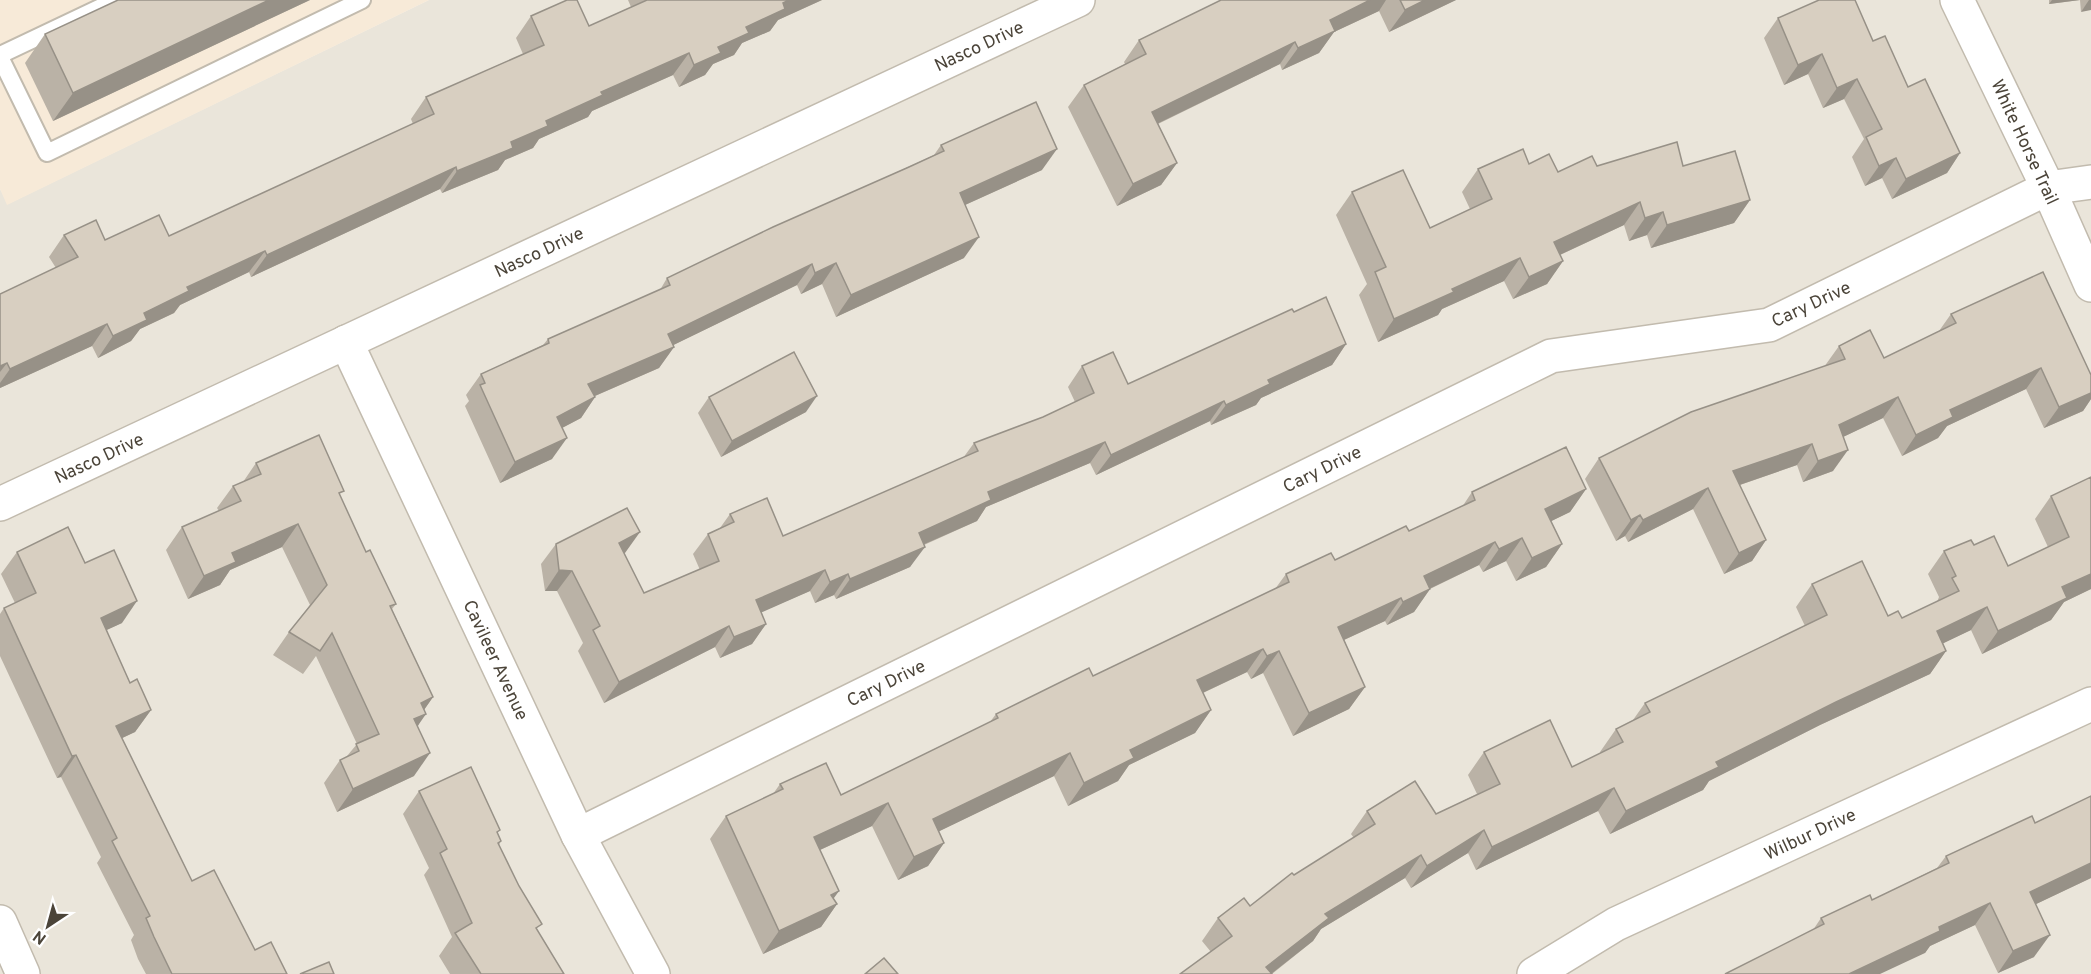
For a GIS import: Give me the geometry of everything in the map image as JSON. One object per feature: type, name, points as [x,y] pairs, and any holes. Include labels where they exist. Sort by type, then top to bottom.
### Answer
[{"type":"street","name":"Nasco Drive","points":[[0,504],[1078,0]]},
{"type":"street","name":"White Horse Trail","points":[[1957,0],[2048,188],[2091,285]]},
{"type":"street","name":"Cary Drive","points":[[578,835],[1551,356],[1769,326],[2048,188],[2091,182]]},
{"type":"street","name":"Cavileer Avenue","points":[[346,342],[578,835],[653,974]]},
{"type":"street","name":"Wilbur Drive","points":[[1534,974],[1616,924],[2091,704]]},
{"type":"street","points":[[0,922],[23,974]]},
{"type":"lane","points":[[116,0],[0,56],[47,153],[362,0]]},
{"type":"shaded area","points":[[0,0],[429,0],[7,205],[0,189]]},
{"type":"shaded area","points":[[429,0],[2091,0],[2091,974],[0,974],[0,189],[8,204]]},
{"type":"building","points":[[118,0],[269,0],[73,93],[45,34]]},
{"type":"building","points":[[567,0],[577,0],[589,26],[647,0],[789,0],[783,3],[785,9],[746,27],[749,33],[718,47],[721,53],[694,65],[689,53],[601,92],[603,95],[546,121],[548,126],[511,142],[513,148],[457,171],[456,167],[267,255],[265,251],[187,287],[189,291],[144,313],[147,320],[113,336],[107,324],[10,369],[7,363],[0,366],[0,294],[78,257],[64,235],[96,220],[105,240],[159,215],[169,236],[434,114],[426,97],[544,45],[531,16]]},
{"type":"building","points":[[1221,0],[1370,0],[1330,20],[1335,31],[1298,48],[1295,42],[1152,112],[1177,163],[1133,184],[1084,85],[1146,54],[1139,40]]},
{"type":"building","points":[[1400,0],[1425,0],[1405,10]]},
{"type":"building","points":[[1819,0],[1855,0],[1873,41],[1885,36],[1908,87],[1925,79],[1960,153],[1906,179],[1896,158],[1879,166],[1866,137],[1882,129],[1857,79],[1837,88],[1822,54],[1798,65],[1778,18]]},
{"type":"building","points":[[1036,102],[1057,149],[960,193],[979,237],[851,295],[836,263],[815,273],[812,264],[668,334],[674,347],[588,384],[595,397],[557,417],[567,438],[515,462],[480,385],[485,383],[481,374],[549,343],[548,339],[670,285],[667,278],[773,227],[944,151],[941,145]]},
{"type":"building","points":[[1677,142],[1683,166],[1735,151],[1750,200],[1667,225],[1663,212],[1645,218],[1640,202],[1554,242],[1563,261],[1529,277],[1520,258],[1452,289],[1454,292],[1394,319],[1375,272],[1386,267],[1352,192],[1403,170],[1430,228],[1492,199],[1478,169],[1523,149],[1529,164],[1549,154],[1558,172],[1592,156],[1597,166]]},
{"type":"building","points":[[2043,272],[2091,375],[2091,393],[2059,407],[2041,368],[1950,410],[1953,417],[1916,435],[1898,397],[1839,425],[1848,450],[1818,461],[1812,444],[1733,471],[1766,540],[1739,553],[1708,488],[1643,520],[1640,515],[1631,520],[1599,458],[1691,412],[1845,359],[1839,346],[1870,330],[1884,358],[1956,323],[1951,314]]},
{"type":"building","points":[[1326,297],[1346,344],[1268,380],[1270,384],[1226,405],[1224,401],[1111,455],[1105,442],[988,492],[991,500],[919,533],[925,547],[850,579],[848,574],[830,582],[825,570],[756,600],[766,624],[734,637],[729,626],[619,682],[593,630],[600,626],[572,571],[559,570],[556,544],[627,508],[640,532],[619,543],[644,593],[719,561],[708,534],[734,522],[730,514],[767,498],[783,536],[978,451],[974,443],[1043,417],[1094,393],[1082,366],[1113,352],[1128,384],[1292,309],[1294,312]]},
{"type":"building","points":[[794,352],[817,396],[732,441],[709,397]]},
{"type":"building","points":[[319,435],[344,491],[339,493],[366,552],[370,550],[396,604],[390,606],[433,697],[421,703],[426,714],[414,719],[430,753],[353,789],[340,760],[359,751],[356,744],[379,734],[332,633],[320,651],[289,632],[327,585],[298,524],[232,553],[236,562],[204,576],[182,527],[241,501],[233,486],[261,474],[256,463]]},
{"type":"building","points":[[1566,447],[1586,489],[1545,509],[1562,544],[1532,558],[1522,538],[1499,549],[1495,542],[1424,576],[1430,589],[1403,602],[1401,598],[1338,627],[1365,687],[1309,713],[1279,651],[1267,656],[1263,649],[1197,680],[1211,710],[1130,750],[1134,758],[1084,783],[1070,753],[933,819],[944,843],[914,857],[888,803],[814,837],[839,891],[831,895],[837,904],[779,931],[726,816],[783,789],[780,784],[826,763],[841,795],[998,718],[996,714],[1089,668],[1093,676],[1289,582],[1286,574],[1331,553],[1335,560],[1406,526],[1409,531],[1475,500],[1472,492]]},
{"type":"building","points":[[2091,477],[2091,574],[2062,587],[2067,598],[1998,631],[1987,607],[1937,631],[1946,651],[1836,702],[1716,762],[1719,767],[1626,811],[1614,788],[1492,847],[1484,830],[1427,866],[1421,855],[1325,914],[1329,918],[1266,967],[1272,974],[1180,974],[1232,936],[1218,918],[1244,898],[1250,906],[1292,873],[1294,875],[1375,824],[1367,811],[1415,781],[1436,814],[1500,784],[1484,752],[1550,720],[1572,767],[1623,742],[1616,729],[1650,712],[1645,703],[1827,615],[1812,584],[1862,561],[1888,616],[1898,611],[1902,618],[1959,591],[1952,578],[1956,576],[1944,551],[1971,540],[1974,545],[1994,536],[2008,566],[2069,537],[2051,496]]},
{"type":"building","points":[[68,527],[85,563],[114,550],[137,601],[101,618],[130,683],[137,679],[151,710],[116,726],[192,881],[214,870],[255,950],[271,942],[287,974],[172,974],[146,918],[150,916],[112,841],[117,838],[76,755],[72,756],[4,608],[36,593],[17,552]]},
{"type":"building","points":[[471,767],[500,830],[497,832],[501,841],[498,843],[519,886],[542,924],[536,928],[564,974],[481,974],[455,933],[472,923],[440,853],[447,849],[419,791]]},
{"type":"building","points":[[2091,796],[2091,863],[2030,892],[2050,935],[2013,951],[1990,903],[1939,927],[1940,931],[1849,974],[1725,974],[1824,924],[1821,918],[1870,895],[1872,900],[1949,863],[1946,856],[2032,816],[2035,823]]},
{"type":"building","points":[[884,958],[898,974],[865,974]]},
{"type":"building","points":[[329,962],[334,974],[300,974]]}]
